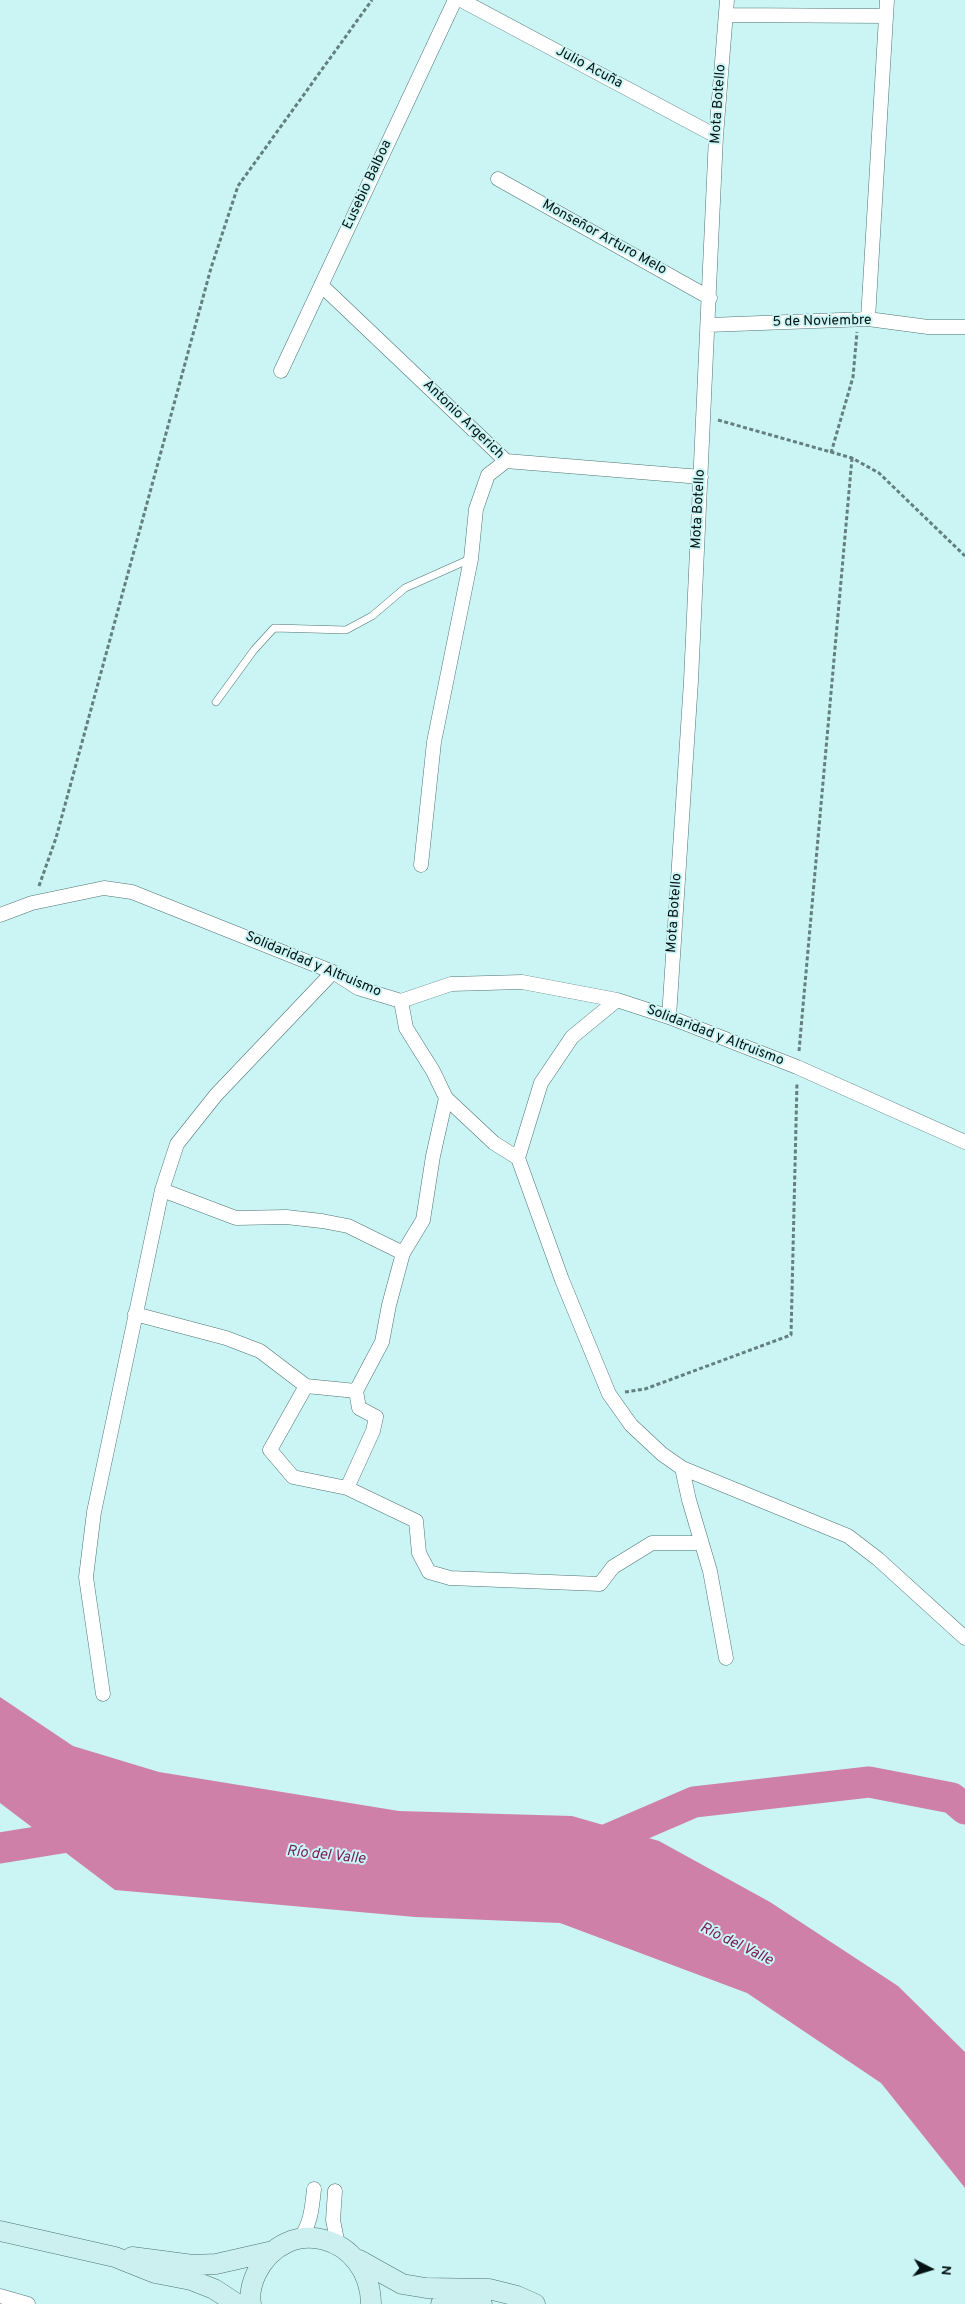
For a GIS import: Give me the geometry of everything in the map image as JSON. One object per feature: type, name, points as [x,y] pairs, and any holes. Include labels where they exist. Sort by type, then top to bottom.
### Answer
[{"type":"main road","points":[[0,2231],[115,2257],[155,2273],[191,2280],[214,2289],[237,2304]]},
{"type":"main road","points":[[115,2257],[156,2259],[193,2265],[216,2264],[274,2251],[299,2240],[312,2238],[338,2245],[382,2275],[402,2284],[426,2288],[490,2289],[517,2296],[535,2304]]},
{"type":"main road","points":[[251,2304],[253,2282],[261,2265],[274,2251]]},
{"type":"main road","points":[[356,2259],[366,2274],[370,2290],[370,2304]]},
{"type":"main road","points":[[441,2304],[482,2304]]},
{"type":"street","name":"Eusebio Balboa","points":[[281,371],[455,0]]},
{"type":"street","name":"Julio Acuña","points":[[462,0],[716,136]]},
{"type":"street","name":"Mota Botello","points":[[669,1017],[692,681],[716,136],[727,0]]},
{"type":"street","points":[[863,319],[887,0]]},
{"type":"street","points":[[726,15],[886,16]]},
{"type":"street","name":"Monseñor Arturo Melo","points":[[498,179],[710,298]]},
{"type":"street","name":"Antonio Argerich","points":[[321,285],[506,461],[701,477]]},
{"type":"street","name":"5 de Noviembre","points":[[708,325],[863,319],[928,327],[965,327]]},
{"type":"street","points":[[421,865],[434,742],[471,559],[476,509],[488,475],[506,461]]},
{"type":"street","name":"Solidaridad y Altruismo","points":[[0,915],[32,903],[104,888],[132,892],[333,972],[358,988],[402,1001],[451,984],[522,982],[616,1000],[669,1017],[798,1067],[965,1142]]},
{"type":"street","points":[[103,1694],[86,1577],[94,1512],[134,1314],[162,1190],[177,1144],[216,1095],[333,972]]},
{"type":"street","points":[[616,1000],[572,1037],[541,1083],[518,1158],[562,1280],[609,1394],[631,1424],[662,1454],[682,1468],[848,1536],[878,1559],[965,1638]]},
{"type":"street","points":[[402,1001],[406,1028],[434,1071],[446,1098],[494,1143],[518,1158]]},
{"type":"street","points":[[347,1488],[373,1431],[376,1417],[359,1408],[356,1391],[382,1342],[389,1305],[403,1253],[423,1220],[433,1156],[446,1098]]},
{"type":"street","points":[[162,1190],[236,1218],[286,1218],[322,1221],[348,1226],[403,1253]]},
{"type":"street","points":[[134,1314],[226,1338],[260,1351],[306,1386],[356,1391]]},
{"type":"street","points":[[306,1386],[270,1450],[294,1477],[347,1488],[416,1522],[419,1554],[429,1572],[450,1578],[600,1584],[613,1567],[652,1543],[701,1543]]},
{"type":"street","points":[[682,1468],[716,1599],[726,1658]]},
{"type":"street","points":[[299,2240],[307,2230],[311,2216],[314,2189]]},
{"type":"street","points":[[335,2191],[333,2220],[338,2245]]},
{"type":"street","points":[[0,2296],[28,2304]]},
{"type":"lane","points":[[216,702],[254,650],[274,628],[346,630],[372,616],[405,588],[471,559]]},
{"type":"path","points":[[32,903],[56,838],[211,268],[238,186],[372,0]]},
{"type":"path","points":[[831,453],[853,377],[863,319]]},
{"type":"path","points":[[703,416],[852,458],[878,473],[965,556]]},
{"type":"path","points":[[609,1394],[645,1389],[791,1335],[798,1067],[852,458]]},
{"type":"water","points":[[0,1697],[73,1746],[159,1772],[399,1811],[572,1816],[659,1841],[770,1902],[898,1986],[965,2052],[965,2188],[881,2083],[747,1993],[560,1923],[415,1917],[115,1890],[0,1803]]},
{"type":"waterway","name":"Río del Valle","points":[[585,1849],[694,1802],[869,1782],[952,1798],[965,1809]]},
{"type":"waterway","name":"Río del Valle","points":[[0,1848],[92,1833]]}]
